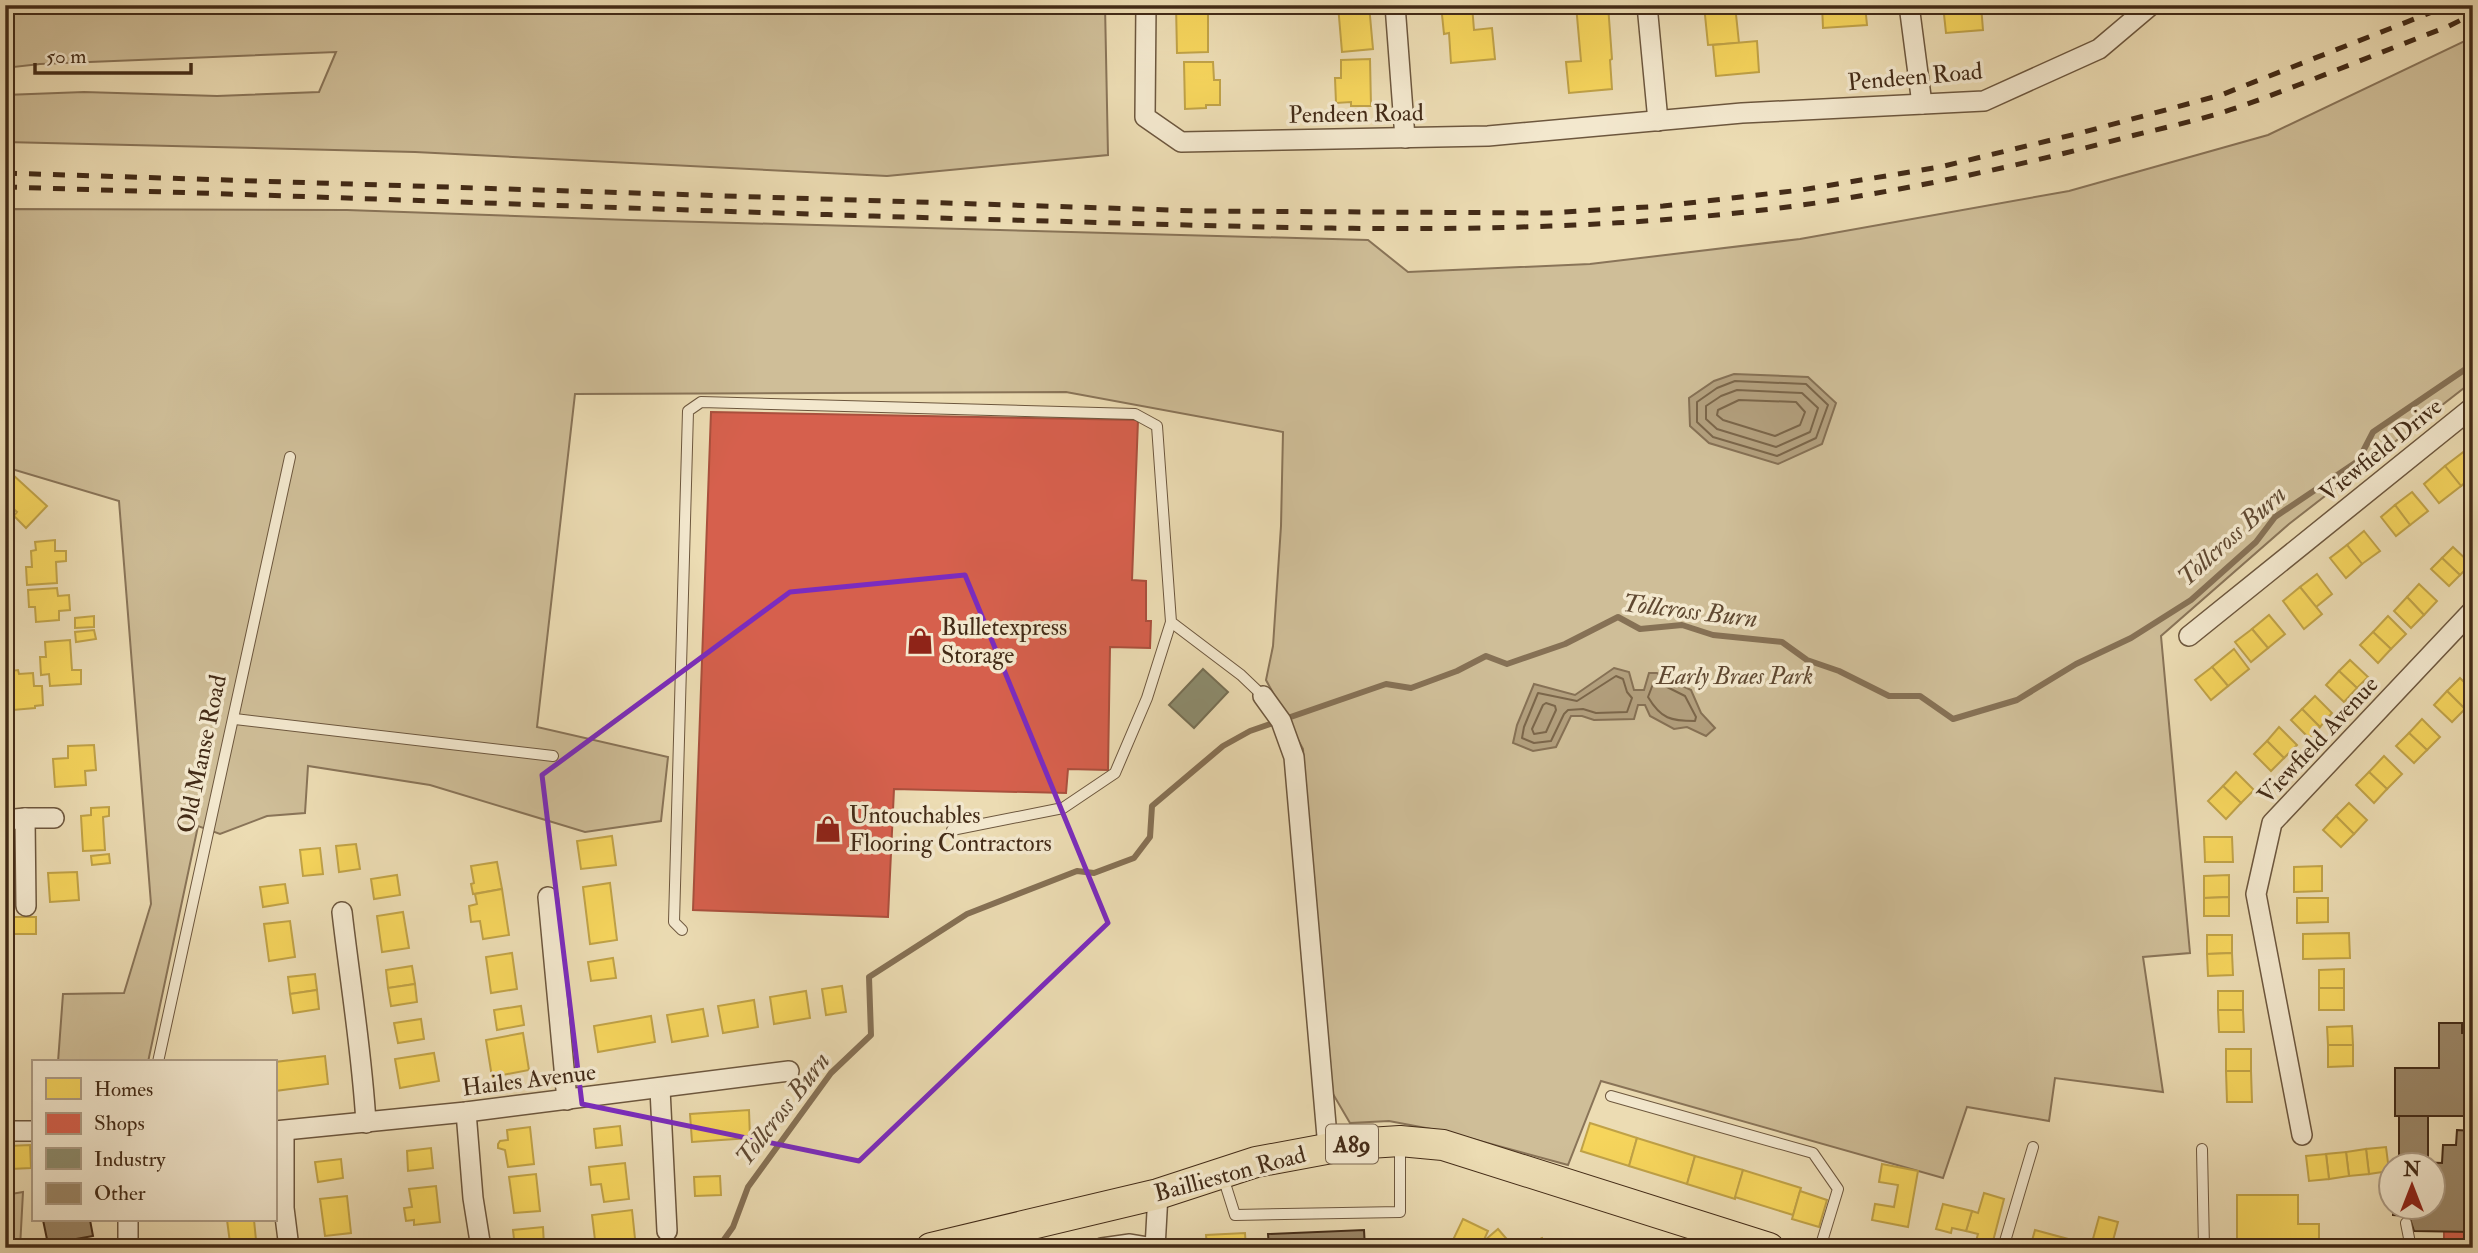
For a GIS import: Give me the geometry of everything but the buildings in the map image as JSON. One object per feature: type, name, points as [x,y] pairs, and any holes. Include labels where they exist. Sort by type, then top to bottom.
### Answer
[{"type":"main road","name":"Baillieston Road","points":[[932,1248],[1158,1194],[1256,1162],[1353,1144],[1400,1141],[1443,1145],[1769,1248]]},
{"type":"street","name":"Pendeen Road","points":[[1146,5],[1145,117],[1181,142],[1488,136],[1742,113],[1984,101],[2099,48],[2151,5]]},
{"type":"street","points":[[1395,5],[1405,138]]},
{"type":"street","points":[[1647,5],[1658,121]]},
{"type":"street","points":[[1909,5],[1922,104]]},
{"type":"street","name":"Viewfield Drive","points":[[2189,636],[2473,407]]},
{"type":"street","name":"Viewfield Avenue","points":[[2302,1135],[2256,894],[2272,823],[2473,610]]},
{"type":"street","points":[[1263,696],[1281,721],[1294,757],[1328,1148]]},
{"type":"street","points":[[26,906],[15,819],[54,818]]},
{"type":"street","points":[[548,897],[567,1100]]},
{"type":"street","points":[[342,912],[363,1071],[366,1123]]},
{"type":"street","name":"Hailes Avenue","points":[[280,1131],[466,1112],[789,1071]]},
{"type":"street","points":[[660,1089],[667,1231]]},
{"type":"street","points":[[466,1112],[473,1198],[481,1248]]},
{"type":"street","points":[[5,1131],[32,1131]]},
{"type":"street","points":[[280,1131],[289,1248]]},
{"type":"street","points":[[1102,1248],[1130,1244],[1155,1248],[1158,1194]]},
{"type":"street","points":[[128,1222],[128,1248]]},
{"type":"lane","points":[[682,930],[674,922],[688,411],[701,402],[1135,414],[1157,426],[1171,622],[1147,698],[1115,773],[1063,808],[952,830]]},
{"type":"lane","name":"Old Manse Road","points":[[158,1060],[235,719],[290,457]]},
{"type":"lane","points":[[1171,622],[1241,674],[1263,696]]},
{"type":"lane","points":[[235,719],[553,757]]},
{"type":"lane","points":[[1611,1096],[1812,1153],[1838,1189],[1820,1248]]},
{"type":"lane","points":[[1222,1173],[1235,1215],[1400,1212],[1400,1141]]},
{"type":"lane","points":[[2003,1248],[2033,1147]]},
{"type":"lane","points":[[2202,1149],[2204,1248]]},
{"type":"lane","points":[[2406,1223],[2411,1248]]},
{"type":"highlighted area","points":[[965,575],[1108,923],[859,1161],[582,1104],[542,775],[790,592]]},
{"type":"green space","points":[[5,5],[1105,5],[1108,155],[887,176],[415,152],[5,142],[5,95],[84,92],[217,96],[319,92],[336,52],[40,64],[5,68]]},
{"type":"green space","name":"Early Braes Park","points":[[2473,37],[2473,381],[2289,524],[2161,636],[2190,953],[2143,957],[2163,1092],[2055,1078],[2049,1121],[1967,1107],[1943,1178],[1601,1081],[1568,1165],[1447,1132],[1389,1121],[1350,1123],[1333,1094],[1314,911],[1303,749],[1266,680],[1273,646],[1281,526],[1283,432],[1066,392],[575,394],[537,727],[668,757],[661,821],[585,832],[430,785],[308,766],[305,813],[267,816],[220,834],[198,826],[148,1060],[58,1060],[63,994],[124,993],[151,904],[119,501],[5,467],[5,209],[347,210],[1368,240],[1408,272],[1590,264],[1800,239],[2069,191],[2268,135]]},
{"type":"green space","points":[[23,1192],[20,1248],[5,1248],[5,1195]]},
{"type":"water","points":[[1734,374],[1808,377],[1836,403],[1822,444],[1778,464],[1709,443],[1690,426],[1689,398],[1714,381]]},
{"type":"water","points":[[1614,668],[1629,672],[1634,690],[1644,690],[1649,673],[1657,673],[1691,690],[1701,713],[1715,728],[1706,736],[1687,727],[1674,729],[1650,716],[1645,705],[1638,705],[1634,719],[1594,720],[1571,716],[1556,747],[1533,751],[1513,743],[1517,725],[1534,684],[1575,695]]},
{"type":"waterway","name":"Tollcross Burn","points":[[718,1248],[733,1227],[748,1187],[831,1073],[871,1035],[869,977],[967,914],[1077,871],[1094,873],[1134,858],[1150,837],[1152,806],[1223,746],[1250,731],[1386,684],[1411,688],[1457,671],[1486,656],[1507,664],[1565,644],[1618,617],[1640,629],[1682,625],[1713,635],[1782,642],[1807,660],[1839,671],[1889,696],[1920,696],[1953,719],[2017,700],[2076,664],[2131,638],[2191,600],[2256,542],[2275,517],[2358,461],[2373,432],[2473,364]]},
{"type":"railway","points":[[5,173],[1200,211],[1547,213],[1663,206],[1801,190],[1940,167],[2084,132],[2221,95],[2450,5]]},
{"type":"railway","points":[[5,187],[1239,226],[1432,228],[1624,222],[1720,215],[1856,197],[2053,156],[2239,107],[2447,27],[2473,14]]},
{"type":"place","name":"Bulletexpress Storage","points":[[920,641]]},
{"type":"place","name":"Untouchables Flooring Contractors","points":[[828,829]]}]
